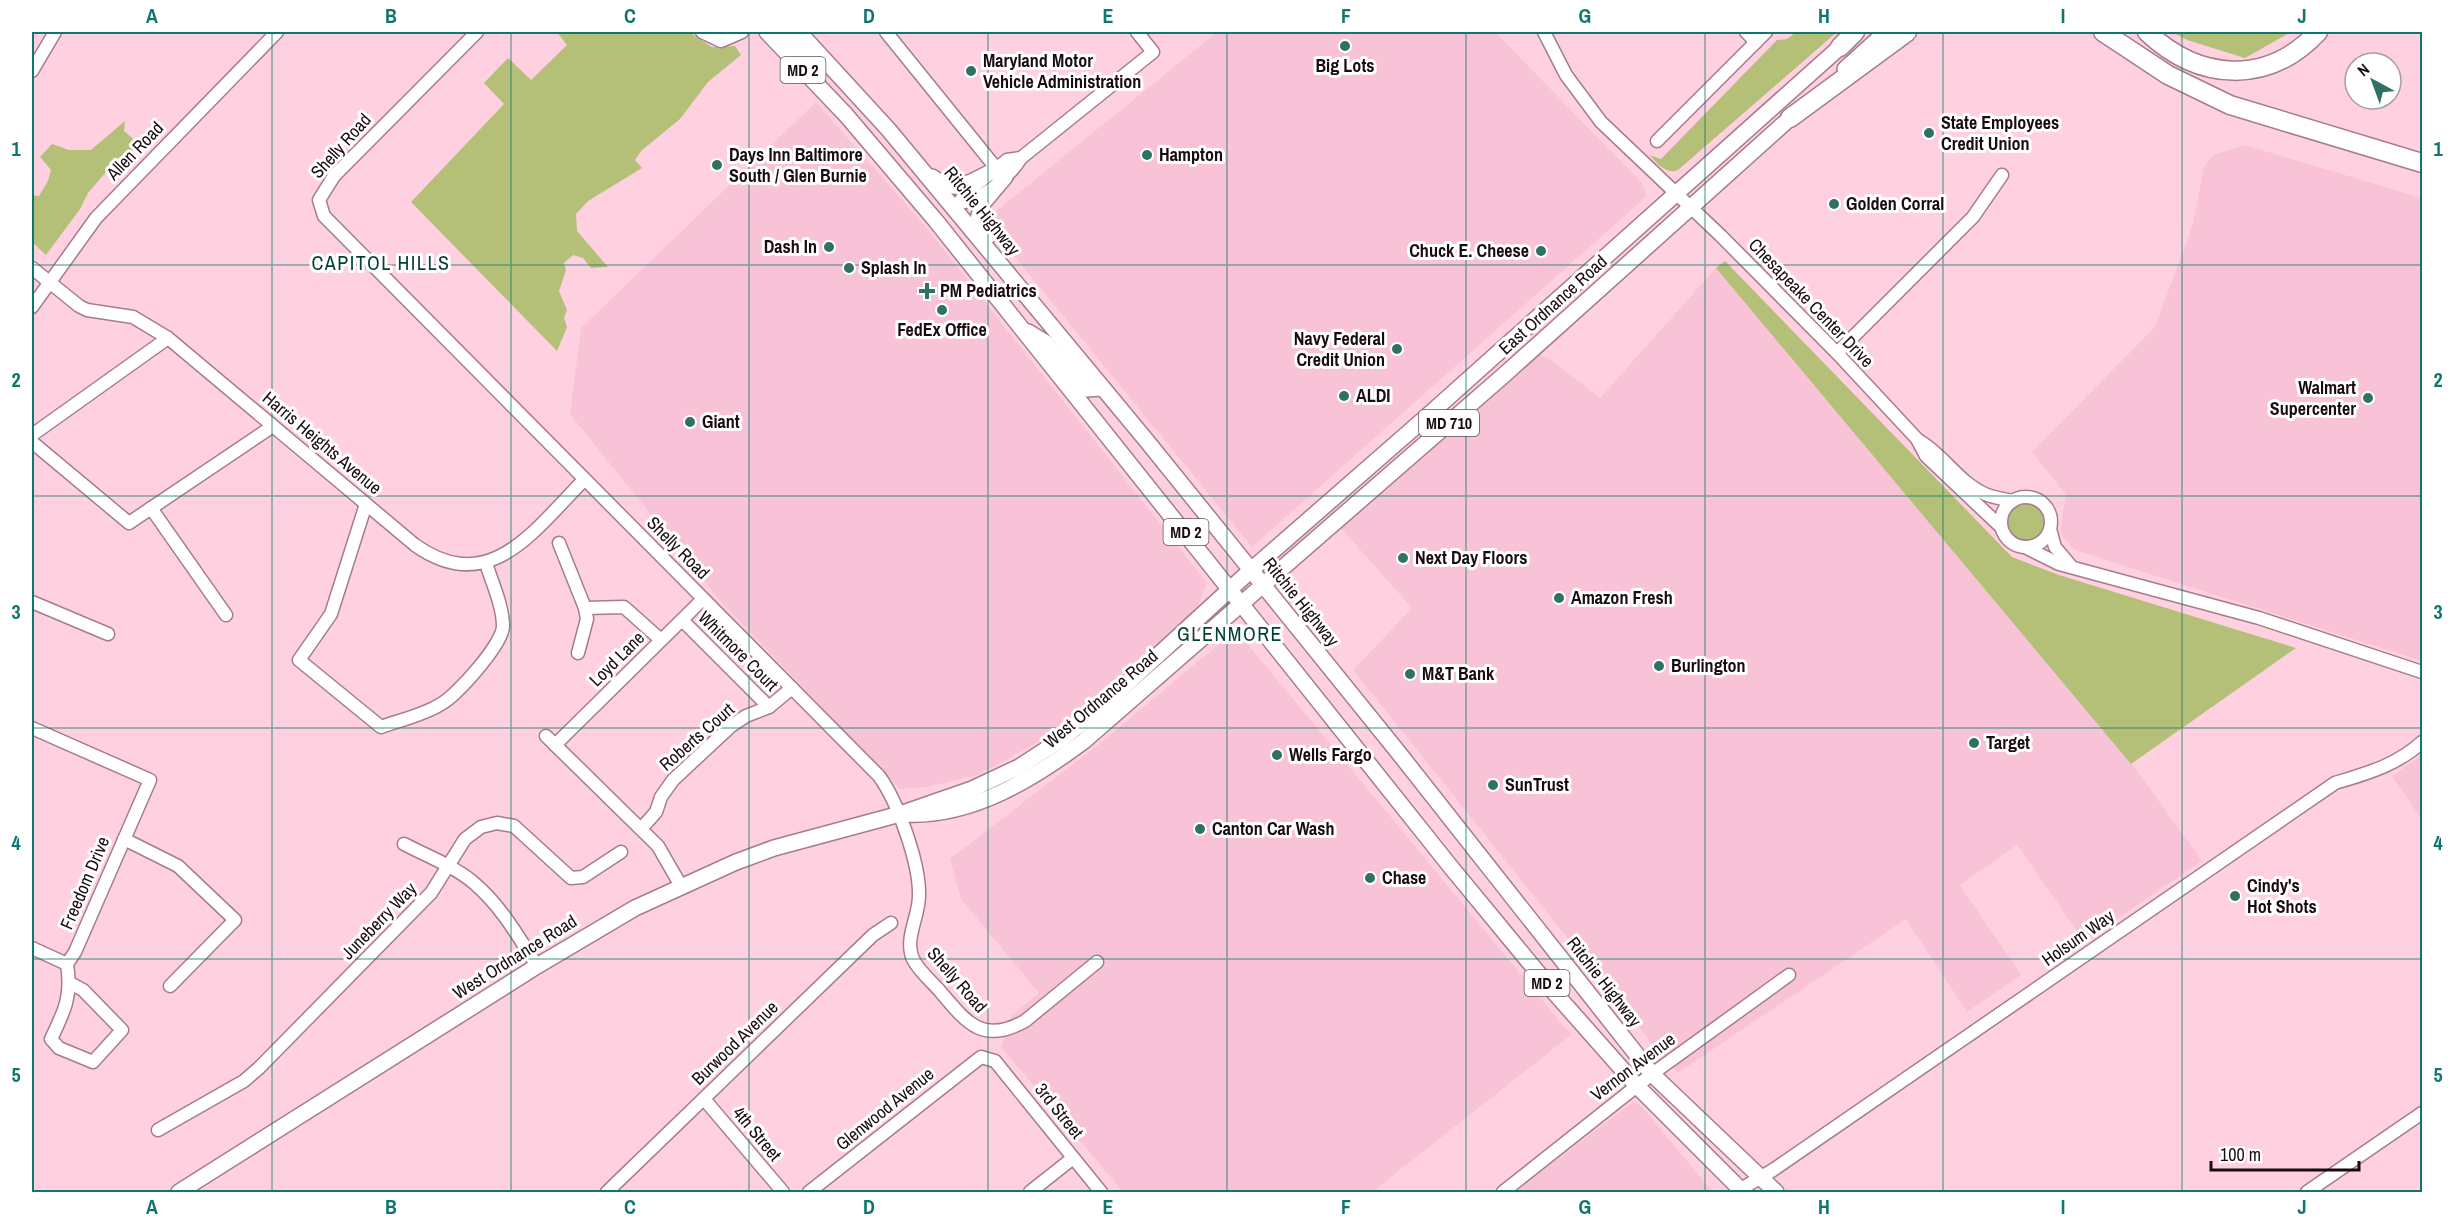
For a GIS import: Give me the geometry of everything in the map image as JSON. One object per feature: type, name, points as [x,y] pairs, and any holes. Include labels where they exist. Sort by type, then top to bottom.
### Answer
[{"type":"highway","points":[[1840,47],[1856,32]]},
{"type":"highway","points":[[1790,118],[1907,32]]},
{"type":"highway","points":[[2146,32],[2177,56],[2209,68],[2225,71],[2256,69],[2275,63],[2293,54],[2318,32]]},
{"type":"highway","points":[[2108,34],[2168,75],[2230,105],[2422,163]]},
{"type":"main road","name":"MD 2","points":[[767,32],[866,138],[936,221],[1243,603],[1450,866],[1553,991],[1636,1086],[1740,1192]]},
{"type":"main road","points":[[784,32],[807,54],[830,64]]},
{"type":"main road","name":"Ritchie Highway","points":[[799,32],[957,205],[1007,273],[1263,586],[1652,1074],[1776,1192]]},
{"type":"main road","points":[[814,32],[815,49]]},
{"type":"main road","name":"East Ordnance Road","points":[[1243,603],[1692,207],[1886,32]]},
{"type":"main road","name":"East Ordnance Road","points":[[1231,589],[1840,47]]},
{"type":"main road","points":[[925,172],[943,185],[959,188],[998,172]]},
{"type":"main road","points":[[998,172],[983,203],[978,222],[1001,253],[1007,273]]},
{"type":"main road","points":[[1020,328],[1046,343],[1087,389],[1102,388]]},
{"type":"main road","name":"West Ordnance Road","points":[[179,1192],[537,966],[635,908],[681,886],[774,848],[900,814],[972,789],[1019,766],[1059,741],[1097,711],[1231,589]]},
{"type":"main road","name":"West Ordnance Road","points":[[900,814],[931,815],[980,802],[1056,762],[1098,729],[1243,603]]},
{"type":"street","points":[[32,71],[55,32]]},
{"type":"street","name":"Allen Road","points":[[32,307],[96,218],[277,32]]},
{"type":"street","points":[[702,32],[721,41],[742,32]]},
{"type":"street","points":[[886,32],[998,172]]},
{"type":"street","points":[[957,205],[973,201],[998,172],[1021,158],[1153,52],[1137,32]]},
{"type":"street","name":"Chesapeake Center Drive","points":[[1544,32],[1566,75],[1582,99],[1630,153],[1675,195],[1692,207],[1837,353],[1917,439]]},
{"type":"street","points":[[1746,32],[1756,42]]},
{"type":"street","points":[[1657,141],[1767,32]]},
{"type":"street","name":"Shelly Road","points":[[470,34],[334,176],[319,200],[324,216],[879,776],[900,814],[920,897],[909,946],[913,960],[964,1020],[976,1028],[988,1031],[1014,1027],[1025,1021],[1097,962]]},
{"type":"street","points":[[1837,353],[1973,217],[2002,175]]},
{"type":"street","name":"Harris Heights Avenue","points":[[32,268],[87,310],[133,317],[168,338],[415,545],[440,561],[460,566],[486,563],[509,551],[584,480]]},
{"type":"street","points":[[32,435],[168,338]]},
{"type":"street","points":[[32,442],[129,523],[273,426]]},
{"type":"street","points":[[1917,439],[1933,449],[1977,490],[1988,496],[2013,501]]},
{"type":"street","points":[[1917,439],[1926,456],[2001,527],[2009,540],[2059,564],[2259,618],[2422,672]]},
{"type":"street","points":[[2001,527],[2003,512],[2013,501],[2024,497],[2038,501],[2048,511],[2049,529],[2055,547],[2071,566]]},
{"type":"street","points":[[366,504],[331,614],[299,660],[381,727],[441,705],[455,694],[499,640],[503,625],[486,563]]},
{"type":"street","points":[[152,508],[226,615]]},
{"type":"street","points":[[2025,547],[2043,540],[2049,529]]},
{"type":"street","points":[[559,543],[585,608],[586,619],[578,653]]},
{"type":"street","name":"Loyd Lane","points":[[641,829],[551,740],[703,599]]},
{"type":"street","points":[[32,602],[108,634]]},
{"type":"street","points":[[585,608],[624,608],[661,640]]},
{"type":"street","name":"Whitmore Court","points":[[682,620],[769,706]]},
{"type":"street","name":"Roberts Court","points":[[641,829],[656,812],[673,780],[731,726],[746,716],[769,706],[792,688]]},
{"type":"street","name":"Freedom Drive","points":[[32,729],[150,780],[75,952],[67,964]]},
{"type":"street","name":"Holsum Way","points":[[1740,1192],[2336,783],[2384,769],[2408,755],[2422,742]]},
{"type":"street","name":"Juneberry Way","points":[[158,1130],[244,1081],[259,1068],[431,893],[465,839],[481,827],[497,823],[514,826],[571,878],[583,877],[621,852]]},
{"type":"street","points":[[641,829],[668,859],[681,886]]},
{"type":"street","points":[[124,839],[178,866],[235,920],[170,986]]},
{"type":"street","points":[[404,844],[473,882],[493,901],[537,966]]},
{"type":"street","name":"Burwood Avenue","points":[[607,1192],[876,932],[891,922]]},
{"type":"street","points":[[32,948],[67,964],[70,983],[68,1004],[51,1039],[59,1048],[93,1062],[122,1030],[83,990],[70,983]]},
{"type":"street","name":"Vernon Avenue","points":[[1503,1192],[1636,1086],[1789,975]]},
{"type":"street","name":"3rd Street","points":[[985,1057],[994,1061],[1101,1192]]},
{"type":"street","name":"Glenwood Avenue","points":[[809,1192],[976,1059],[985,1057]]},
{"type":"street","name":"4th Street","points":[[704,1099],[783,1192]]},
{"type":"street","points":[[2307,1192],[2422,1113]]},
{"type":"street","points":[[1030,1192],[1074,1158]]},
{"type":"shaded area","points":[[1217,32],[1495,32],[1641,182],[1647,196],[1252,547],[985,220]]},
{"type":"shaded area","points":[[816,102],[925,226],[1207,583],[1197,608],[1050,736],[978,775],[927,787],[900,789],[723,604],[570,414],[581,328]]},
{"type":"shaded area","points":[[2245,145],[2422,198],[2422,661],[2075,550],[2060,534],[2066,495],[2032,452],[2155,327],[2193,224],[2204,166],[2214,155]]},
{"type":"shaded area","points":[[1716,268],[2135,768],[2202,861],[2084,941],[2017,845],[1960,885],[2021,975],[1967,1012],[1906,919],[1678,1073],[1661,1055],[1353,670],[1412,608],[1340,527],[1535,354],[1547,357],[1600,398]]},
{"type":"shaded area","points":[[1241,636],[1571,1035],[1372,1192],[1123,1192],[1001,1047],[1012,1015],[1039,993],[961,899],[950,859],[1103,741],[1220,643]]},
{"type":"shaded area","points":[[2422,755],[2422,820],[2392,776]]},
{"type":"shaded area","points":[[1636,1103],[1641,1106],[1713,1192],[1515,1192],[1630,1104]]},
{"type":"green space","points":[[557,32],[689,32],[712,47],[735,46],[741,55],[708,82],[680,119],[641,151],[635,160],[642,168],[588,201],[576,214],[577,231],[608,267],[591,268],[583,258],[573,255],[564,263],[566,270],[559,291],[567,310],[564,318],[567,327],[557,351],[411,202],[504,104],[484,83],[508,58],[531,80],[567,45]]},
{"type":"green space","points":[[1796,32],[1837,32],[1678,170],[1666,170],[1656,162],[1650,155],[1661,159],[1777,40],[1787,39]]},
{"type":"green space","points":[[2172,32],[2291,32],[2245,58],[2187,40]]},
{"type":"green space","points":[[125,121],[124,131],[138,143],[126,162],[106,172],[88,193],[80,209],[46,255],[32,242],[32,195],[39,196],[48,181],[51,170],[40,157],[52,144],[69,150],[91,150]]},
{"type":"green space","points":[[1725,261],[2012,557],[2059,575],[2296,648],[2131,764],[1716,268]]},
{"type":"green space","points":[[2026,503],[2040,508],[2045,522],[2040,536],[2026,541],[2012,536],[2007,522],[2012,508]]},
{"type":"place","name":"Big Lots","points":[[1345,46]]},
{"type":"place","name":"Maryland Motor Vehicle Administration","points":[[971,71]]},
{"type":"place","name":"State Employees Credit Union","points":[[1929,133]]},
{"type":"place","name":"Hampton","points":[[1147,155]]},
{"type":"place","name":"Days Inn Baltimore South / Glen Burnie","points":[[717,165]]},
{"type":"place","name":"Golden Corral","points":[[1834,204]]},
{"type":"place","name":"Dash In","points":[[829,247]]},
{"type":"place","name":"Chuck E. Cheese","points":[[1541,251]]},
{"type":"place","name":"Splash In","points":[[849,268]]},
{"type":"place","name":"PM Pediatrics","points":[[927,291]]},
{"type":"place","name":"FedEx Office","points":[[942,310]]},
{"type":"place","name":"Navy Federal Credit Union","points":[[1397,349]]},
{"type":"place","name":"ALDI","points":[[1344,396]]},
{"type":"place","name":"Walmart Supercenter","points":[[2368,398]]},
{"type":"place","name":"Giant","points":[[690,422]]},
{"type":"place","name":"Next Day Floors","points":[[1403,558]]},
{"type":"place","name":"Amazon Fresh","points":[[1559,598]]},
{"type":"place","name":"Burlington","points":[[1659,666]]},
{"type":"place","name":"M&T Bank","points":[[1410,674]]},
{"type":"place","name":"Target","points":[[1974,743]]},
{"type":"place","name":"Wells Fargo","points":[[1277,755]]},
{"type":"place","name":"SunTrust","points":[[1493,785]]},
{"type":"place","name":"Canton Car Wash","points":[[1200,829]]},
{"type":"place","name":"Chase","points":[[1370,878]]},
{"type":"place","name":"Cindy's Hot Shots","points":[[2235,896]]},
{"type":"district","name":"CAPITOL HILLS","points":[[381,263]]},
{"type":"district","name":"GLENMORE","points":[[1230,634]]}]
